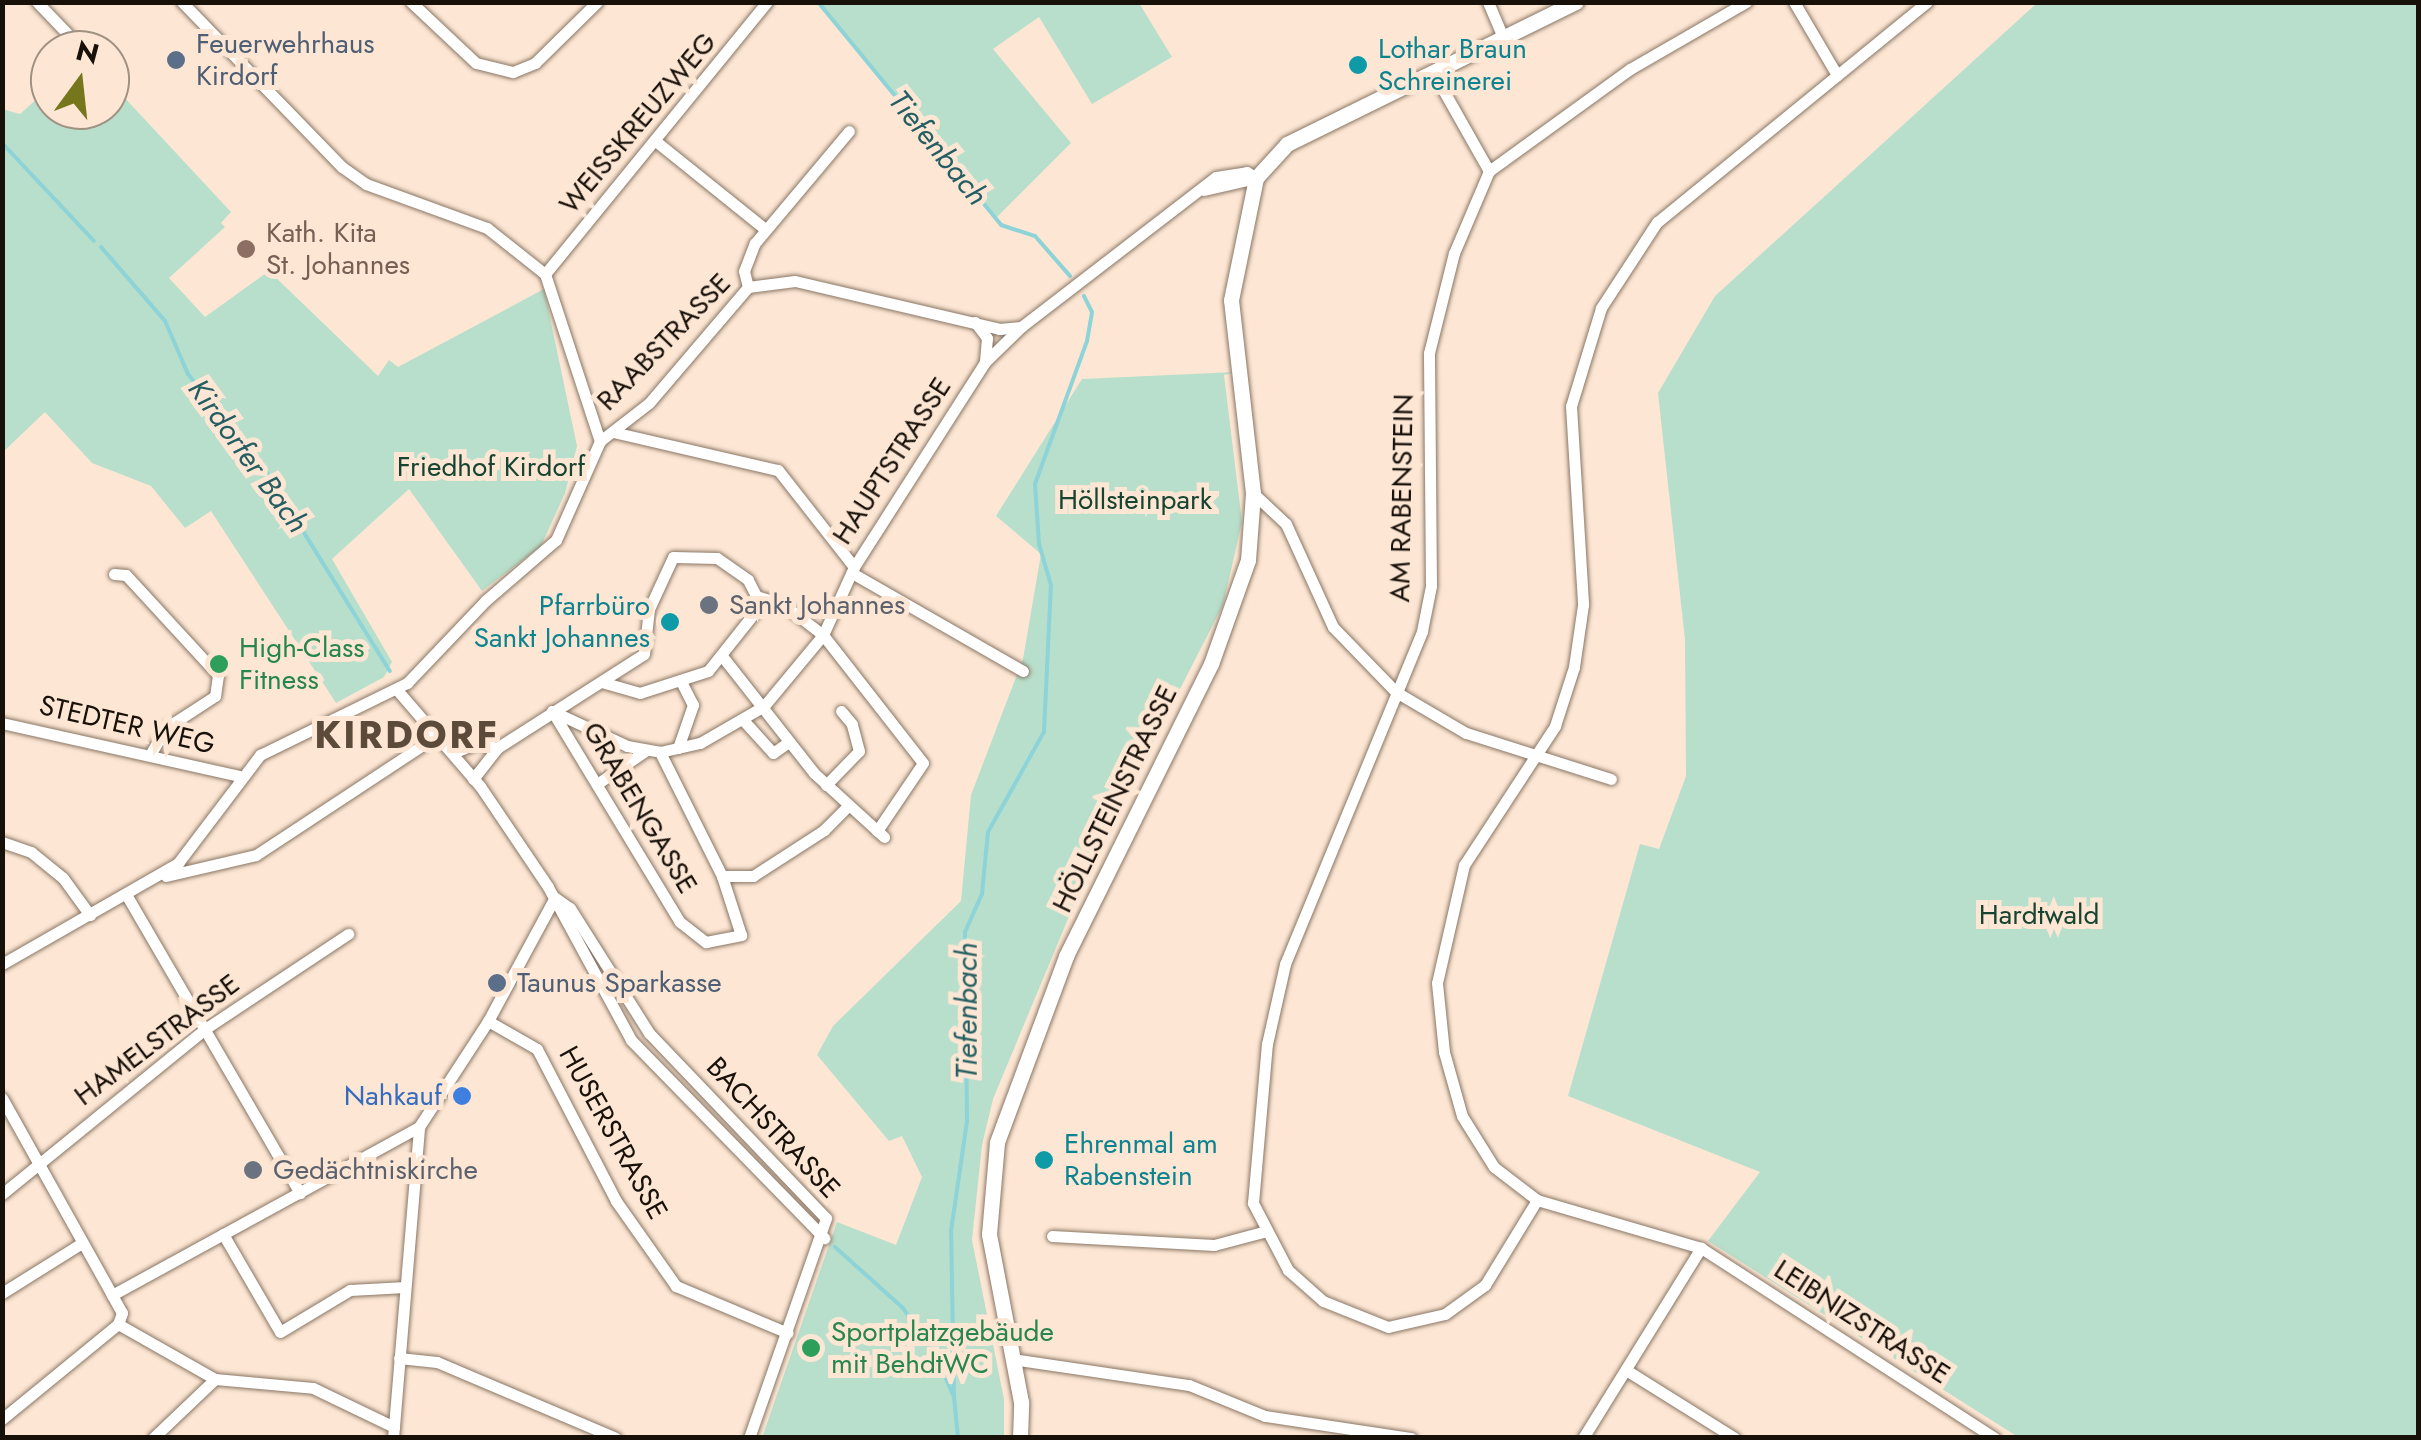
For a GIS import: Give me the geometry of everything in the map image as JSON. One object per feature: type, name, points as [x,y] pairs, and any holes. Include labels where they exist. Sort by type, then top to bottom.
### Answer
[{"type":"street","points":[[37,2],[64,30]]},
{"type":"street","points":[[182,2],[342,166],[366,184],[487,228],[545,274],[600,441],[556,540],[398,691]]},
{"type":"street","points":[[411,2],[476,63],[513,72],[535,63],[597,2]]},
{"type":"street","name":"WEISSKREUZWEG","points":[[545,274],[658,144],[767,2]]},
{"type":"street","points":[[1488,2],[1504,38]]},
{"type":"street","points":[[1256,178],[1287,144],[1576,2]]},
{"type":"street","points":[[1433,72],[1489,171],[1630,69],[1746,2]]},
{"type":"street","points":[[1794,2],[1837,75]]},
{"type":"street","points":[[1537,1200],[1494,1167],[1462,1116],[1444,1052],[1436,983],[1464,865],[1539,752],[1574,666],[1583,605],[1571,406],[1600,308],[1656,222],[1928,2]]},
{"type":"street","points":[[748,288],[744,271],[765,229],[849,131]]},
{"type":"street","points":[[658,144],[765,229]]},
{"type":"street","name":"AM RABENSTEIN","points":[[1489,171],[1454,253],[1430,353],[1432,586],[1422,632],[1285,964],[1255,1140],[1253,1203],[1263,1232],[1288,1270],[1322,1301],[1388,1327],[1445,1314],[1486,1284],[1537,1200]]},
{"type":"street","name":"HAUPTSTRASSE","points":[[552,711],[645,751],[660,752],[744,720],[764,706],[823,635],[853,570],[986,362],[1021,327],[1195,192],[1256,178]]},
{"type":"street","name":"HÖLLSTEINSTRASSE","points":[[1020,1438],[1012,1359],[989,1234],[998,1142],[1066,956],[1234,610],[1248,560],[1254,493],[1230,300],[1256,178]]},
{"type":"street","name":"RAABSTRASSE","points":[[600,441],[648,403],[748,288],[795,281],[999,328],[1021,327]]},
{"type":"street","name":"HAUPTSTRASSE","points":[[975,322],[987,338],[986,362]]},
{"type":"street","points":[[613,432],[778,470],[853,570],[1024,671]]},
{"type":"street","points":[[1254,493],[1286,524],[1333,628],[1396,692],[1466,733],[1539,752],[1611,779]]},
{"type":"street","points":[[473,779],[497,748],[644,654],[649,609],[673,556],[717,558],[738,570],[756,596],[784,604],[823,635],[923,762],[880,834],[826,785],[722,656]]},
{"type":"street","points":[[114,574],[126,575],[218,675],[215,696],[166,728],[151,752]]},
{"type":"street","points":[[602,682],[640,693],[681,681],[722,656],[747,628],[756,596]]},
{"type":"street","points":[[678,748],[693,705],[681,681]]},
{"type":"street","name":"BACHSTRASSE","points":[[398,691],[453,752],[554,897],[631,1040],[824,1238]]},
{"type":"street","name":"STEDTER WEG","points":[[2,724],[151,752],[239,776],[260,755],[360,702],[398,691]]},
{"type":"street","name":"GRABENGASSE","points":[[552,711],[680,922],[706,942],[741,935],[722,876]]},
{"type":"street","points":[[826,785],[858,750],[852,724],[841,712]]},
{"type":"street","points":[[744,720],[774,753],[789,742]]},
{"type":"street","points":[[2,964],[158,879],[256,854],[438,736]]},
{"type":"street","points":[[453,752],[476,744],[497,748]]},
{"type":"street","points":[[596,784],[645,751]]},
{"type":"street","points":[[660,752],[722,876],[753,876],[824,830],[848,806]]},
{"type":"street","points":[[158,879],[192,846],[239,776]]},
{"type":"street","points":[[2,842],[31,852],[63,878],[90,916]]},
{"type":"street","points":[[127,896],[300,1193]]},
{"type":"street","points":[[118,1324],[215,1379],[313,1388],[393,1432],[419,1127],[488,1020],[554,897]]},
{"type":"street","name":"BACHSTRASSE","points":[[554,897],[570,908],[649,1033],[826,1218],[824,1238]]},
{"type":"street","name":"HAMELSTRASSE","points":[[2,1194],[205,1029],[348,934]]},
{"type":"street","name":"HUSERSTRASSE","points":[[488,1020],[538,1049],[616,1201],[676,1286],[788,1333]]},
{"type":"street","points":[[2,1098],[122,1313],[118,1324],[2,1419]]},
{"type":"street","points":[[112,1295],[419,1127]]},
{"type":"street","name":"LEIBNIZSTRASSE","points":[[1537,1200],[1701,1248],[1996,1438]]},
{"type":"street","points":[[1052,1236],[1214,1245],[1263,1232]]},
{"type":"street","points":[[222,1234],[280,1332],[350,1290],[406,1286]]},
{"type":"street","points":[[749,1438],[824,1238]]},
{"type":"street","points":[[2,1293],[82,1243]]},
{"type":"street","points":[[1583,1438],[1701,1248]]},
{"type":"street","points":[[398,1358],[437,1362],[616,1438]]},
{"type":"street","points":[[1012,1359],[1189,1385],[1265,1416],[1411,1438]]},
{"type":"street","points":[[1626,1370],[1735,1438]]},
{"type":"street","points":[[153,1438],[215,1379]]},
{"type":"green space","points":[[819,3],[1139,3],[1172,57],[1092,104],[1039,17],[993,49],[1071,143],[996,218]]},
{"type":"green space","name":"Hardtwald","points":[[2037,3],[2418,3],[2418,1437],[2018,1437],[1708,1241],[1760,1172],[1568,1096],[1640,844],[1659,849],[1686,776],[1685,640],[1658,393],[1715,296]]},
{"type":"green space","name":"Friedhof Kirdorf","points":[[130,103],[231,212],[221,223],[225,227],[169,278],[205,317],[269,271],[378,376],[389,360],[398,367],[544,289],[577,446],[565,493],[541,546],[482,591],[409,489],[332,559],[392,662],[384,677],[336,703],[211,511],[185,528],[151,486],[92,463],[45,412],[3,452],[2,109],[20,114],[30,105],[30,130],[130,130]]},
{"type":"green space","name":"Höllsteinpark","points":[[1235,372],[1224,375],[1242,522],[1223,605],[1092,861],[993,1099],[982,1145],[972,1240],[1004,1399],[1004,1437],[762,1438],[837,1222],[896,1245],[922,1177],[902,1136],[889,1141],[817,1055],[833,1026],[961,901],[971,795],[1023,659],[1041,554],[996,516],[1082,379]]},
{"type":"waterway","name":"Tiefenbach","points":[[818,2],[1001,225],[1035,236],[1070,276]]},
{"type":"waterway","name":"Kirdorfer Bach","points":[[2,143],[94,241]]},
{"type":"waterway","name":"Kirdorfer Bach","points":[[101,247],[165,321],[188,374],[267,473],[390,671]]},
{"type":"waterway","name":"Tiefenbach","points":[[954,1397],[951,1231],[967,1121],[965,932],[982,894],[988,832],[1044,732],[1051,585],[1039,544],[1035,484],[1087,341],[1092,312],[1084,296]]},
{"type":"waterway","name":"Kirdorfer Bach","points":[[835,1247],[903,1308],[939,1362],[954,1397],[958,1438]]},
{"type":"place","name":"Feuerwehrhaus Kirdorf","points":[[176,60]]},
{"type":"place","name":"Lothar Braun Schreinerei","points":[[1358,65]]},
{"type":"place","name":"Kath. Kita St. Johannes","points":[[246,249]]},
{"type":"place","name":"Sankt Johannes","points":[[709,605]]},
{"type":"place","name":"Pfarrbüro Sankt Johannes","points":[[670,622]]},
{"type":"place","name":"High-Class Fitness","points":[[219,664]]},
{"type":"place","name":"Taunus Sparkasse","points":[[497,983]]},
{"type":"place","name":"Nahkauf","points":[[462,1096]]},
{"type":"place","name":"Ehrenmal am Rabenstein","points":[[1044,1160]]},
{"type":"place","name":"Gedächtniskirche","points":[[253,1170]]},
{"type":"place","name":"Sportplatzgebäude mit BehdtWC","points":[[811,1348]]},
{"type":"district","name":"KIRDORF","points":[[407,735]]}]
